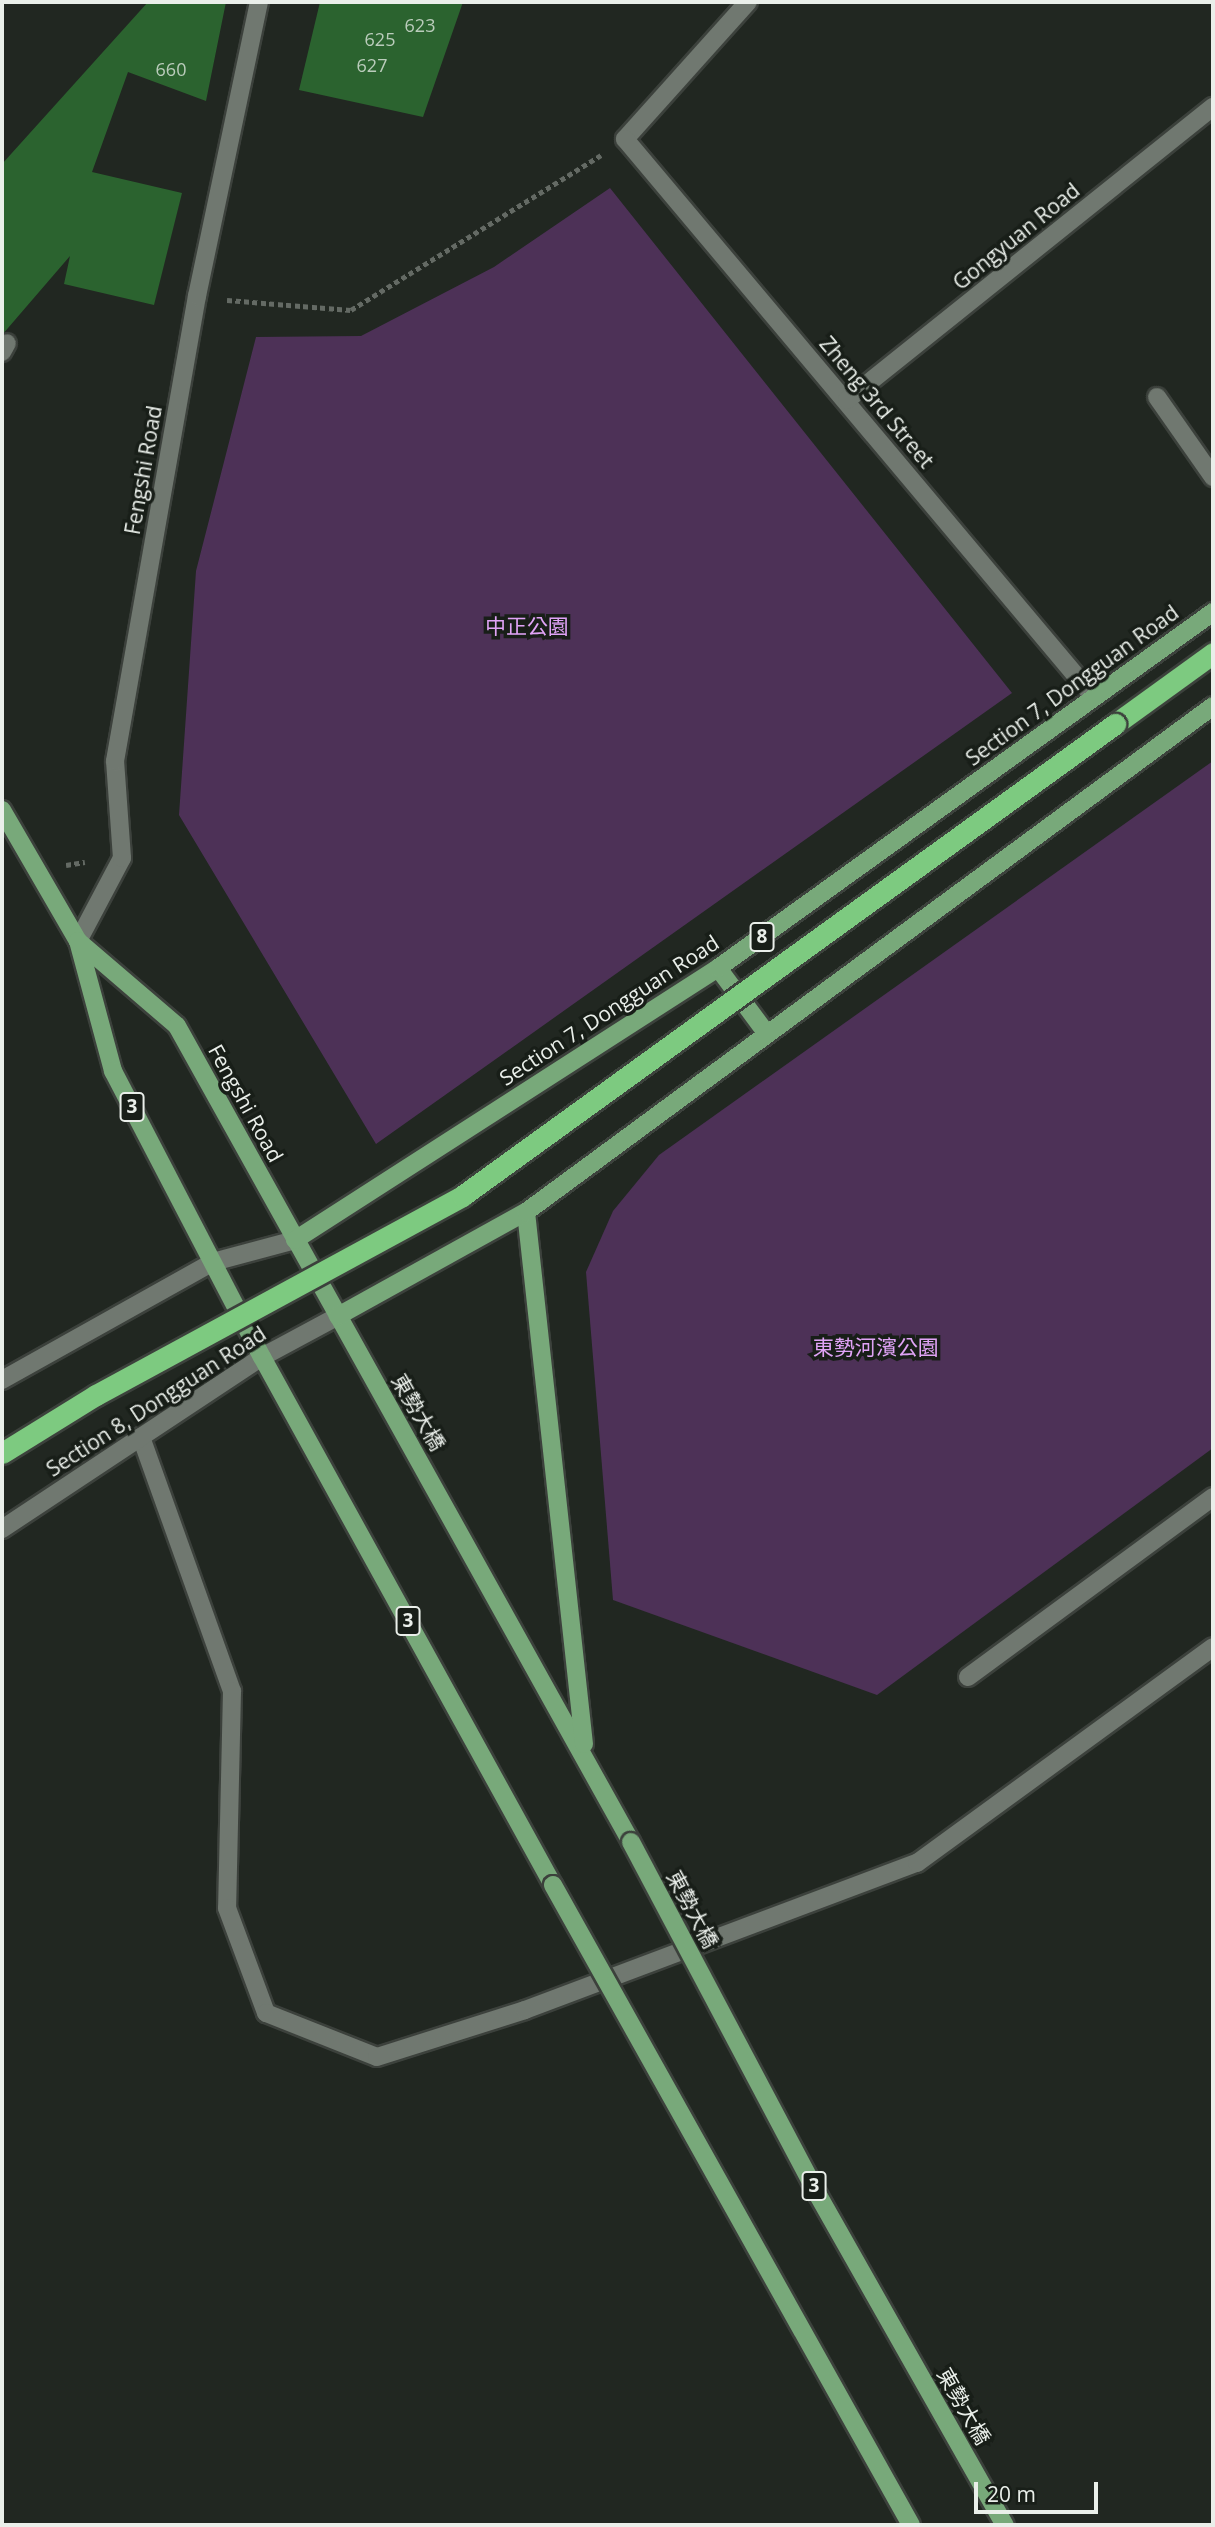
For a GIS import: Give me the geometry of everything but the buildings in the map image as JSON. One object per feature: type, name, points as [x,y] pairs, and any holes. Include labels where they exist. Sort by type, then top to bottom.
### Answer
[{"type":"highway","points":[[2,1453],[96,1395],[462,1196],[1213,653]]},
{"type":"main road","name":"Section 7, Dongguan Road","points":[[295,1240],[719,968],[1213,612]]},
{"type":"main road","points":[[338,1316],[526,1212],[1213,706]]},
{"type":"main road","name":"3","points":[[2,810],[78,941],[113,1071],[262,1357],[911,2525]]},
{"type":"main road","name":"Fengshi Road","points":[[78,941],[177,1026],[338,1316]]},
{"type":"main road","points":[[719,968],[767,1034]]},
{"type":"main road","points":[[526,1212],[585,1751]]},
{"type":"main road","name":"東勢大橋","points":[[338,1316],[585,1751],[818,2195],[1005,2525]]},
{"type":"street","name":"Fengshi Road","points":[[122,858],[115,761],[197,296],[259,2]]},
{"type":"street","points":[[625,139],[748,2]]},
{"type":"street","name":"Gongyuan Road","points":[[847,400],[1213,107]]},
{"type":"street","name":"Zheng 3rd Street","points":[[625,139],[1093,696]]},
{"type":"street","points":[[1157,397],[1213,477]]},
{"type":"street","points":[[78,941],[122,858]]},
{"type":"street","points":[[2,1380],[213,1262],[295,1240]]},
{"type":"street","name":"Section 8, Dongguan Road","points":[[2,1529],[262,1357],[338,1316]]},
{"type":"street","points":[[141,1437],[232,1691],[227,1908],[266,2013],[377,2057],[525,2010],[916,1863],[1213,1647]]},
{"type":"street","points":[[968,1677],[1213,1497]]},
{"type":"path","points":[[197,296],[351,310],[482,233],[625,139]]},
{"type":"path","points":[[36,868],[122,858]]},
{"type":"green space","name":"中正公園","points":[[610,188],[1012,693],[376,1144],[179,815],[196,571],[256,337],[361,336],[494,267]]},
{"type":"green space","name":"東勢河濱公園","points":[[1213,761],[1213,1448],[877,1695],[613,1600],[586,1272],[613,1211],[659,1155]]}]
